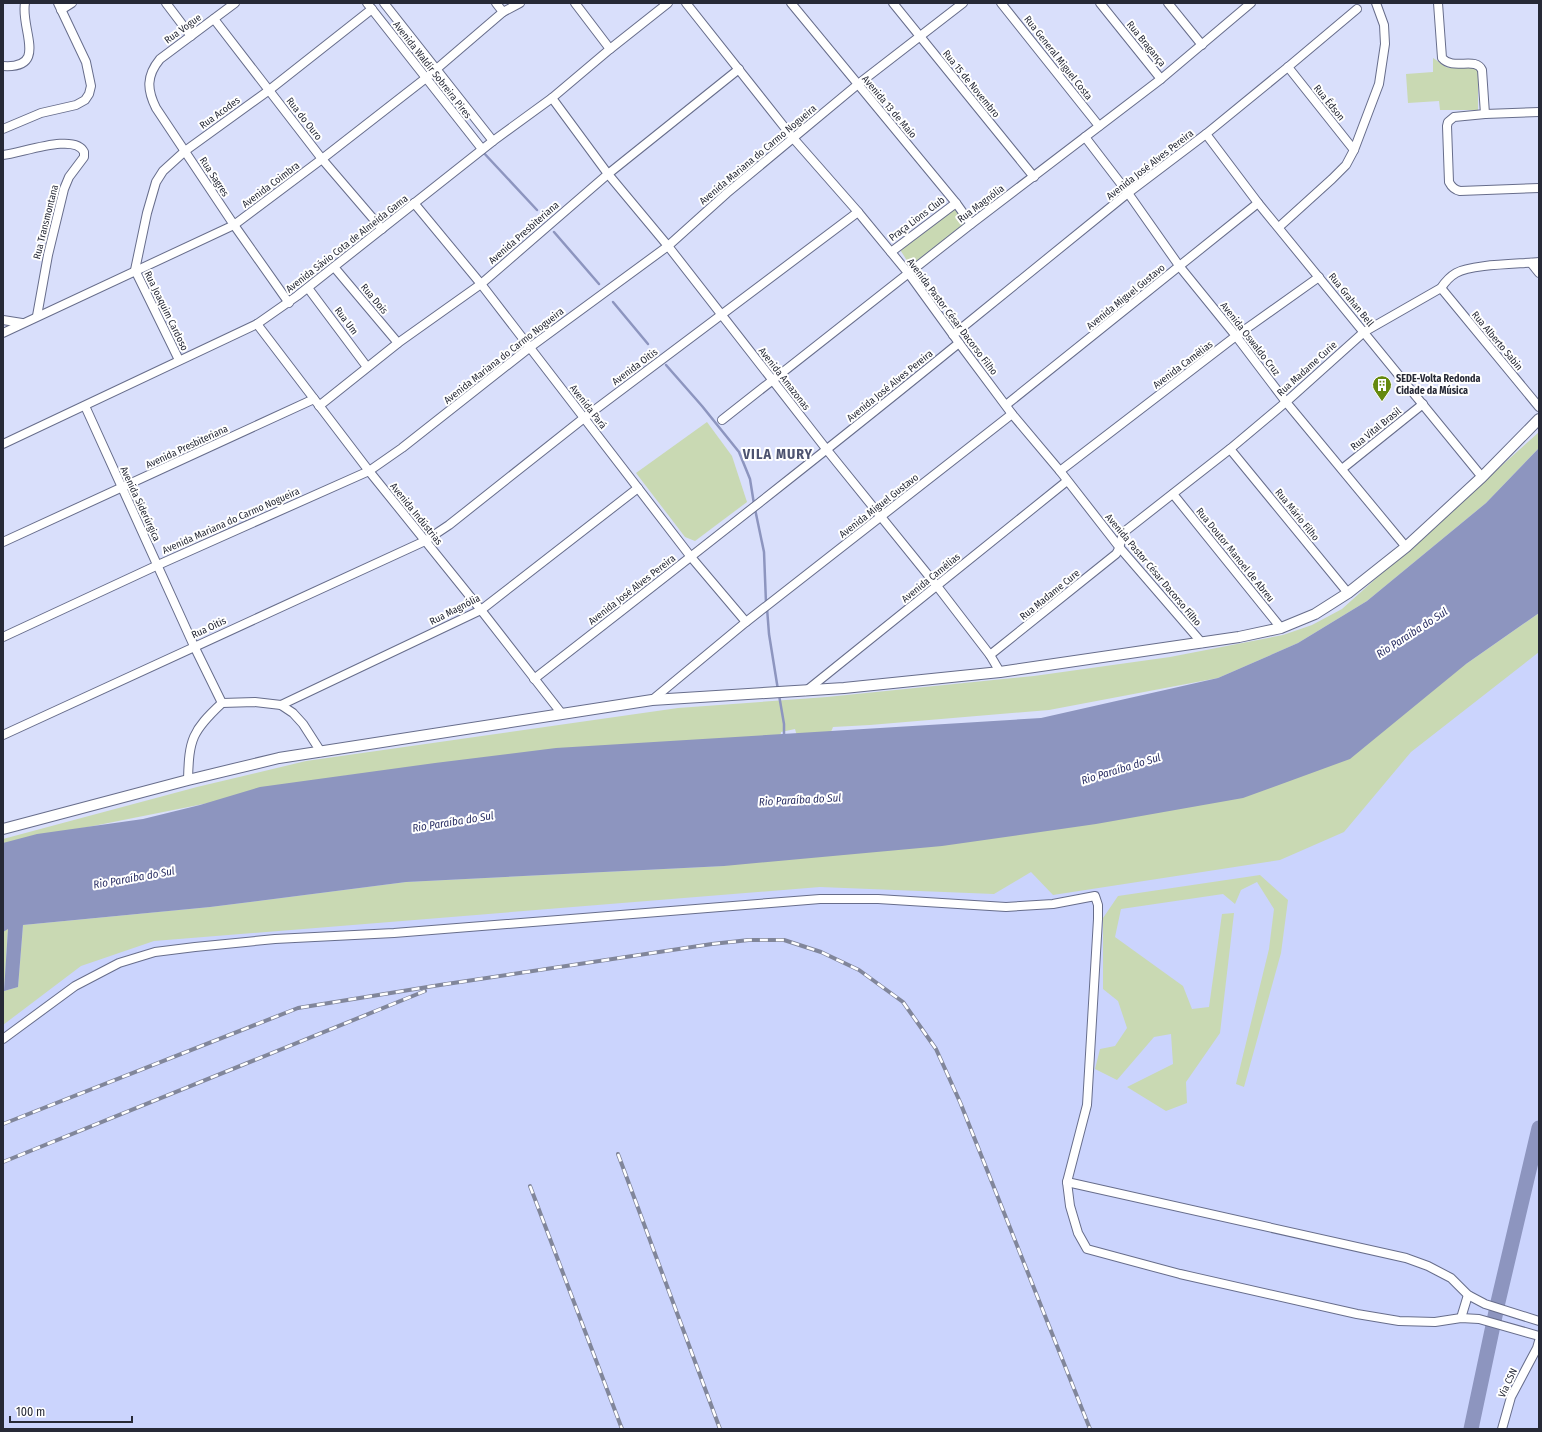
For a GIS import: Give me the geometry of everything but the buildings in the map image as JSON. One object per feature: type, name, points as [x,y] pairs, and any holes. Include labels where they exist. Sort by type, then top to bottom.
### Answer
[{"type":"main road","points":[[3,829],[188,780],[279,758],[652,700],[844,688],[1000,672],[1202,643],[1281,628],[1315,614],[1348,593],[1406,547],[1482,477],[1539,420]]},
{"type":"street","points":[[3,66],[17,66],[28,59],[30,54],[24,21],[25,3]]},
{"type":"street","points":[[3,130],[41,113],[76,105],[85,100],[89,94],[91,86],[86,62],[59,7],[72,3]]},
{"type":"street","points":[[166,3],[191,36]]},
{"type":"street","name":"Rua Vogue","points":[[150,77],[156,63],[160,59],[234,3]]},
{"type":"street","name":"Avenida Waldir Sobreira Pires","points":[[384,3],[493,140]]},
{"type":"street","points":[[496,3],[503,12]]},
{"type":"street","name":"Avenida Coimbra","points":[[3,333],[234,225],[426,78],[503,12],[520,3]]},
{"type":"street","points":[[575,3],[610,49]]},
{"type":"street","name":"Avenida Sávio Cota de Almeida Gama","points":[[3,444],[257,324],[308,288],[493,140],[552,98],[668,3]]},
{"type":"street","name":"Avenida Pastor César Dacorso Filho","points":[[686,3],[793,138],[858,212],[909,274],[959,344],[1012,414],[1060,471],[1120,548],[1202,643]]},
{"type":"street","name":"Avenida 13 de Maio","points":[[791,3],[857,85],[956,203],[971,224]]},
{"type":"street","name":"Rua 15 de Novembro","points":[[893,3],[1034,176]]},
{"type":"street","name":"Avenida Mariana do Carmo Nogueira","points":[[3,637],[158,565],[369,471],[402,448],[529,348],[668,246],[727,193],[857,85],[963,3]]},
{"type":"street","name":"Rua General Miguel Costa","points":[[1001,3],[1099,126]]},
{"type":"street","name":"Rua Bragança","points":[[1100,3],[1161,78]]},
{"type":"street","points":[[1168,3],[1202,45]]},
{"type":"street","name":"Rua Magnólia","points":[[722,420],[971,224],[1161,78],[1251,3]]},
{"type":"street","points":[[1279,227],[1332,179],[1346,164],[1354,150],[1379,84],[1385,44],[1384,25],[1376,3]]},
{"type":"street","points":[[1438,3],[1442,58],[1445,62],[1450,64],[1477,64],[1481,66],[1485,114]]},
{"type":"street","name":"Avenida Waldir Sobreira Pires","points":[[369,6],[482,149]]},
{"type":"street","name":"Rua Acodes","points":[[136,270],[147,213],[156,182],[163,171],[185,151],[268,91],[369,6]]},
{"type":"street","name":"Avenida José Alves Pereira","points":[[953,335],[1128,193],[1206,134],[1357,9]]},
{"type":"street","name":"Rua do Ouro","points":[[214,19],[268,91],[322,159],[382,229]]},
{"type":"street","name":"Rua Édson","points":[[1288,67],[1354,150]]},
{"type":"street","name":"Avenida Presbiteriana","points":[[3,542],[316,403],[481,284],[608,174],[739,69]]},
{"type":"street","name":"Rua Sagres","points":[[150,77],[149,92],[156,108],[288,303]]},
{"type":"street","name":"Avenida Amazonas","points":[[552,98],[608,174],[668,246],[722,314],[772,381],[937,586],[990,655],[1000,672]]},
{"type":"street","points":[[1539,112],[1454,117],[1448,122],[1447,126],[1449,182],[1451,187],[1460,191],[1539,188]]},
{"type":"street","name":"Rua Grahan Bell","points":[[1206,134],[1258,203],[1482,477]]},
{"type":"street","name":"Avenida Oswaldo Cruz","points":[[1085,137],[1128,193],[1180,266],[1286,402],[1406,547]]},
{"type":"street","name":"Rua Transmontana","points":[[3,154],[59,143],[80,147],[84,152],[84,158],[69,177],[64,189],[48,254],[37,316]]},
{"type":"street","name":"Avenida Pará","points":[[414,203],[481,284],[691,557],[746,622]]},
{"type":"street","name":"Praça Lions Club","points":[[891,252],[956,203]]},
{"type":"street","name":"Avenida Miguel Gustavo","points":[[1006,405],[1258,203]]},
{"type":"street","name":"Avenida Oitis","points":[[425,540],[449,525],[584,418],[858,212]]},
{"type":"street","points":[[1535,263],[1539,273]]},
{"type":"street","name":"Rua Madame Curie","points":[[1120,548],[1121,538],[1124,532],[1230,449],[1286,402],[1364,332],[1440,288],[1446,280],[1457,272],[1470,268],[1535,263]]},
{"type":"street","name":"Rua Dois","points":[[334,267],[398,343]]},
{"type":"street","name":"Rua Joaquim Cardoso","points":[[136,270],[179,360]]},
{"type":"street","name":"Avenida Camélias","points":[[1060,471],[1236,336],[1319,277]]},
{"type":"street","name":"Rua Um","points":[[308,288],[367,367]]},
{"type":"street","name":"Rua Alberto Sabin","points":[[1440,288],[1539,407]]},
{"type":"street","points":[[3,320],[22,323]]},
{"type":"street","name":"Avenida Indústrias","points":[[257,324],[369,471],[481,610],[562,714]]},
{"type":"street","name":"Avenida José Alves Pereira","points":[[534,679],[827,450],[959,344]]},
{"type":"street","name":"Rua Vital Brasil","points":[[1342,469],[1423,404]]},
{"type":"street","name":"Avenida Siderúrgica","points":[[85,406],[194,646],[222,704]]},
{"type":"street","name":"Avenida Miguel Gustavo","points":[[746,622],[1012,414]]},
{"type":"street","name":"Rua Mário Filho","points":[[1230,449],[1348,593]]},
{"type":"street","name":"Avenida Camélias","points":[[806,691],[1067,481]]},
{"type":"street","name":"Rua Magnólia","points":[[281,705],[481,610],[638,488]]},
{"type":"street","name":"Rua Doutor Manoel de Abreu","points":[[1173,494],[1281,628]]},
{"type":"street","name":"Rua Oitis","points":[[3,735],[425,540]]},
{"type":"street","name":"Rua Madame Cure","points":[[990,655],[1116,554],[1120,548]]},
{"type":"street","points":[[652,700],[746,622]]},
{"type":"street","points":[[188,780],[188,758],[190,745],[204,720],[222,704],[255,702],[281,705],[293,713],[303,724],[321,752]]},
{"type":"street","points":[[3,1039],[75,986],[119,964],[154,952],[275,939],[394,933],[820,899],[878,898],[1006,907],[1053,904],[1095,896],[1098,905],[1098,919],[1086,1105],[1067,1182],[1070,1206],[1078,1233],[1087,1249],[1187,1276],[1357,1314],[1399,1321],[1435,1322],[1462,1318],[1479,1319],[1539,1336]]},
{"type":"street","points":[[1067,1182],[1406,1258],[1428,1266],[1451,1278],[1468,1295],[1485,1304],[1539,1321]]},
{"type":"street","points":[[1462,1318],[1468,1295]]},
{"type":"street","name":"Via CSN","points":[[1502,1429],[1511,1397],[1538,1344]]},
{"type":"shaded area","points":[[1539,613],[1539,1429],[3,1429],[3,932],[1350,759]]},
{"type":"green space","points":[[1433,58],[1446,67],[1470,68],[1478,70],[1478,110],[1440,110],[1439,101],[1408,103],[1406,74],[1433,72]]},
{"type":"green space","points":[[954,208],[965,224],[911,267],[899,248]]},
{"type":"green space","points":[[707,422],[732,456],[747,502],[695,541],[685,537],[636,473]]},
{"type":"green space","points":[[1539,432],[1539,448],[1486,503],[1367,601],[1298,643],[1218,678],[1049,710],[833,727],[824,749],[802,753],[795,729],[781,732],[779,750],[349,775],[3,844],[3,839],[197,787],[306,761],[678,708],[827,697],[1034,676],[1170,657],[1283,635],[1312,625],[1342,609]]},
{"type":"green space","points":[[1539,613],[1539,652],[1411,752],[1344,832],[1280,860],[1053,895],[1031,872],[994,894],[820,887],[154,941],[81,966],[3,1025],[3,932],[8,928],[4,991],[18,987],[23,925],[210,907],[406,882],[724,866],[1466,664]]},
{"type":"green space","points":[[1260,875],[1288,900],[1281,953],[1244,1087],[1236,1084],[1269,949],[1274,909],[1257,882],[1241,890],[1235,904],[1223,894],[1121,909],[1115,937],[1183,986],[1192,1009],[1209,1007],[1222,914],[1234,913],[1220,1033],[1186,1082],[1187,1103],[1166,1111],[1127,1087],[1173,1064],[1171,1034],[1154,1037],[1117,1080],[1095,1069],[1100,1049],[1115,1046],[1127,1028],[1118,1001],[1103,989],[1103,918],[1118,896]]},
{"type":"water","name":"Rio Paraíba do Sul","points":[[1539,448],[1539,613],[1466,664],[1350,759],[1243,798],[1096,824],[942,846],[724,866],[406,882],[210,907],[23,925],[18,987],[4,991],[8,929],[3,932],[3,843],[37,834],[143,819],[200,805],[260,787],[435,763],[556,748],[1041,718],[1218,678],[1298,643],[1367,601],[1486,503]]},
{"type":"waterway","points":[[482,151],[537,210]]},
{"type":"waterway","points":[[554,232],[599,284]]},
{"type":"waterway","points":[[613,302],[648,344]]},
{"type":"waterway","points":[[666,365],[702,406],[739,452],[750,479],[754,504]]},
{"type":"waterway","points":[[755,509],[764,552],[766,603]]},
{"type":"waterway","points":[[767,608],[769,634],[778,690]]},
{"type":"waterway","points":[[779,695],[784,724],[784,737]]},
{"type":"waterway","points":[[1471,1429],[1498,1302],[1539,1128]]},
{"type":"railway","points":[[3,1124],[298,1008],[712,944],[749,940],[784,940],[821,952],[859,970],[903,1002],[936,1049],[960,1102],[1090,1429]]},
{"type":"railway","points":[[3,1162],[425,991]]},
{"type":"railway","points":[[618,1154],[720,1429]]},
{"type":"railway","points":[[530,1186],[622,1429]]},
{"type":"place","name":"SEDE-Volta Redonda Cidade da Música","points":[[1382,402]]},
{"type":"district","name":"VILA MURY","points":[[778,454]]}]
